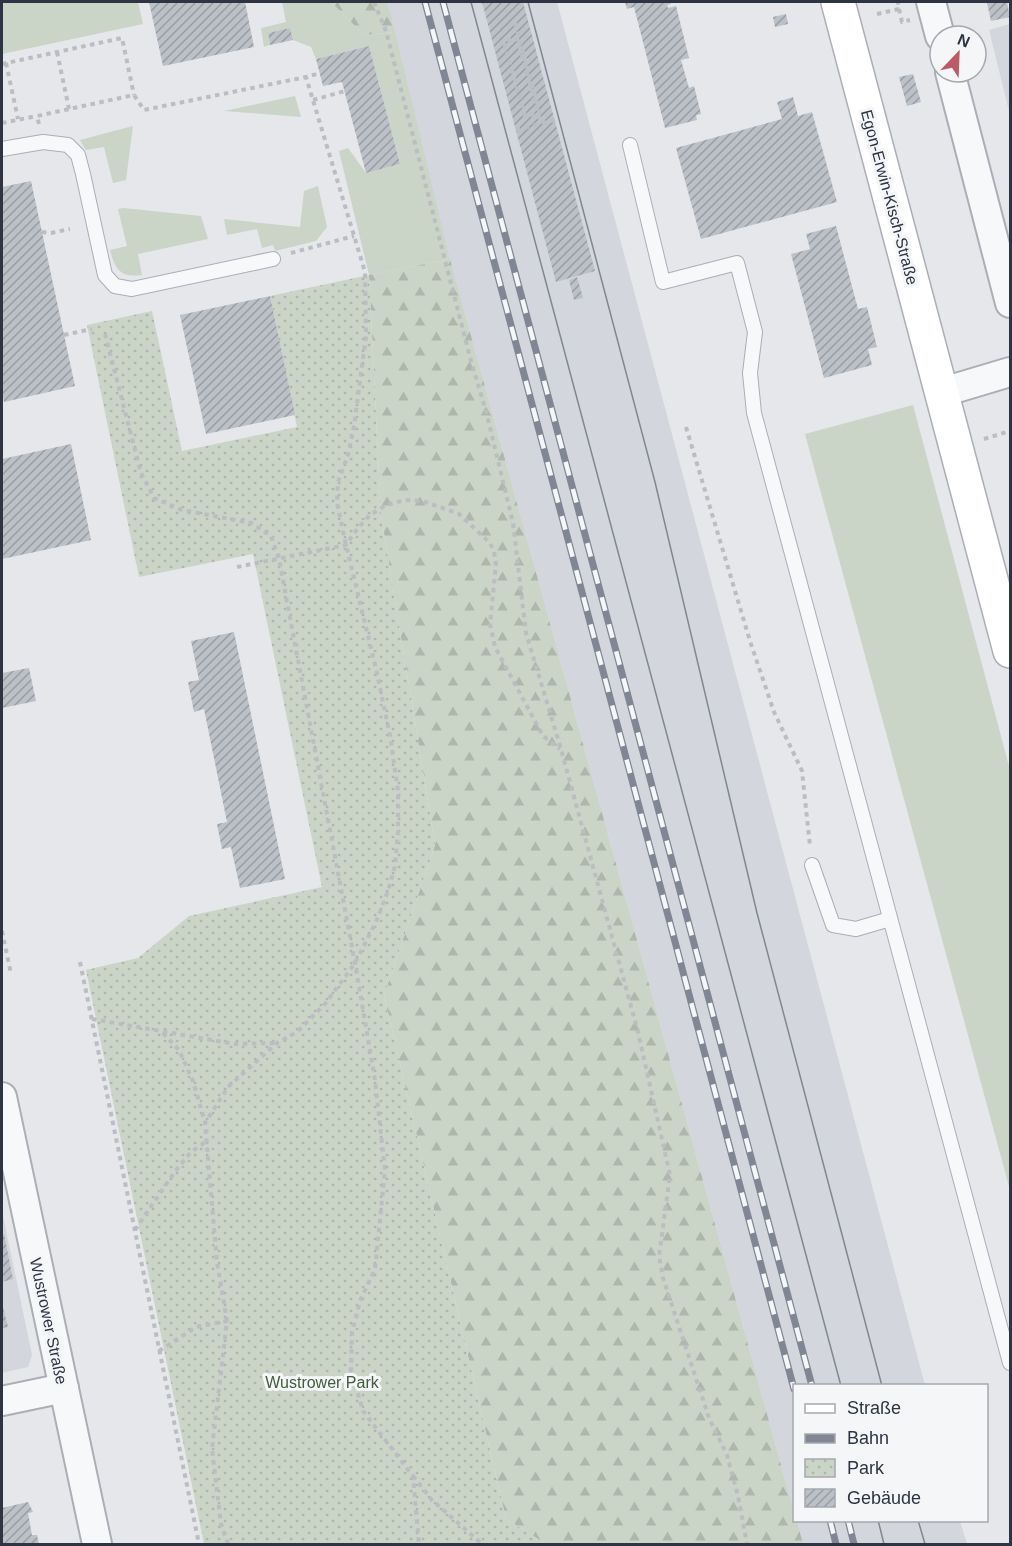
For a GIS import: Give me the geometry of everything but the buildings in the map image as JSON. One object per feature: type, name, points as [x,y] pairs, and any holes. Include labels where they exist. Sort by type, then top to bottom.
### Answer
[{"type":"street","name":"Egon-Erwin-Kisch-Straße","points":[[838,2],[1011,651]]},
{"type":"street","points":[[931,2],[937,24]]},
{"type":"street","points":[[953,84],[1011,303]]},
{"type":"street","points":[[943,392],[1011,372]]},
{"type":"street","name":"Wustrower Straße","points":[[2,1097],[97,1545]]},
{"type":"street","points":[[2,1401],[64,1388]]},
{"type":"lane","points":[[2,149],[43,141],[68,145],[78,155],[105,275],[115,286],[132,289],[273,259]]},
{"type":"lane","points":[[630,145],[663,282],[737,263],[755,332],[750,373],[754,413],[1011,1363]]},
{"type":"lane","points":[[812,865],[833,925],[856,929],[890,919]]},
{"type":"path","points":[[374,2],[386,31],[471,362],[486,411],[513,523],[526,633],[561,749],[638,1032],[670,1175],[659,1256],[663,1278],[709,1418],[727,1455],[738,1496],[747,1545]]},
{"type":"path","points":[[877,14],[899,9],[898,2]]},
{"type":"path","points":[[515,23],[540,112],[532,114],[525,116],[504,42],[517,38],[535,103],[538,113],[541,124]]},
{"type":"path","points":[[18,119],[4,63],[122,38],[134,95],[144,110],[306,78],[320,73]]},
{"type":"path","points":[[57,52],[69,109]]},
{"type":"path","points":[[205,1123],[228,1087],[277,1043],[297,1032],[325,1004],[355,963],[376,922],[388,891],[394,866],[398,831],[398,790],[390,735],[337,502],[338,482],[348,455],[354,426],[366,336],[365,272],[306,78]]},
{"type":"path","points":[[313,100],[345,91]]},
{"type":"path","points":[[2,123],[134,95]]},
{"type":"path","points":[[37,116],[43,141]]},
{"type":"path","points":[[516,130],[555,120]]},
{"type":"path","points":[[42,232],[70,229]]},
{"type":"path","points":[[273,259],[354,236]]},
{"type":"path","points":[[64,336],[92,329]]},
{"type":"path","points":[[105,334],[141,473],[154,498],[182,510],[251,523],[271,536],[279,558],[355,963],[375,1080],[385,1170],[375,1269],[360,1301],[352,1332],[351,1370],[363,1411],[432,1500],[482,1545]]},
{"type":"path","points":[[686,427],[750,641],[774,712],[802,771],[812,865]]},
{"type":"path","points":[[237,567],[346,545],[370,515],[386,505],[405,500],[423,501],[459,514],[490,543],[494,552],[496,564],[490,624],[495,647],[543,736],[561,749]]},
{"type":"path","points":[[2,930],[11,974]]},
{"type":"path","points":[[80,962],[199,1545]]},
{"type":"path","points":[[92,1019],[235,1044],[277,1043]]},
{"type":"path","points":[[163,1032],[179,1050],[193,1081],[205,1123],[217,1262],[227,1321],[212,1449],[221,1524],[228,1545]]},
{"type":"path","points":[[134,1230],[176,1170],[191,1152],[207,1141]]},
{"type":"path","points":[[159,1351],[196,1327],[227,1321]]},
{"type":"path","points":[[413,1476],[419,1545]]},
{"type":"shaded area","points":[[387,2],[557,2],[925,1384],[793,1384],[793,1508],[450,259]]},
{"type":"shaded area","points":[[1010,24],[1010,115],[989,30]]},
{"type":"shaded area","points":[[2,1211],[32,1355],[28,1367],[2,1373]]},
{"type":"shaded area","points":[[797,1522],[960,1522],[967,1544],[803,1544]]},
{"type":"green space","points":[[2,2],[138,2],[143,24],[2,54]]},
{"type":"green space","points":[[282,2],[331,2],[364,35],[395,32],[450,259],[369,275],[339,151],[348,148],[366,173],[400,164],[369,46],[316,59],[311,47],[293,40],[290,28],[268,33],[270,45],[264,47],[261,28],[286,22]]},
{"type":"green space","points":[[331,2],[387,2],[395,32],[364,35]]},
{"type":"green space","points":[[295,96],[301,117],[224,111]]},
{"type":"green space","points":[[133,126],[126,180],[113,183],[104,147],[86,150],[80,140]]},
{"type":"green space","points":[[318,186],[327,227],[316,241],[275,251],[273,245],[262,248],[257,229],[227,235],[224,219],[300,227],[304,191]]},
{"type":"green space","points":[[118,209],[201,216],[208,239],[138,254],[142,275],[128,275],[117,267],[110,250],[127,246]]},
{"type":"green space","points":[[450,259],[793,1508],[793,1522],[797,1522],[803,1544],[546,1544],[506,1519],[384,995],[435,845],[381,515],[369,275]]},
{"type":"green space","name":"Wustrower Park","points":[[369,275],[381,515],[435,845],[384,995],[506,1519],[546,1544],[204,1544],[86,970],[138,958],[189,916],[322,887],[253,554],[139,577],[87,325],[152,311],[182,451],[297,427],[270,296]]},
{"type":"green space","points":[[913,405],[1010,770],[1010,1190],[805,434]]},
{"type":"tram line","points":[[471,2],[840,1384]]},
{"type":"tram line","points":[[528,2],[655,482],[757,913],[881,1384]]},
{"type":"tram line","points":[[878,1522],[884,1544]]},
{"type":"tram line","points":[[919,1522],[925,1544]]},
{"type":"railway","points":[[425,2],[793,1385]]},
{"type":"railway","points":[[443,2],[811,1384]]},
{"type":"railway","points":[[830,1522],[836,1544]]},
{"type":"railway","points":[[848,1522],[854,1544]]}]
